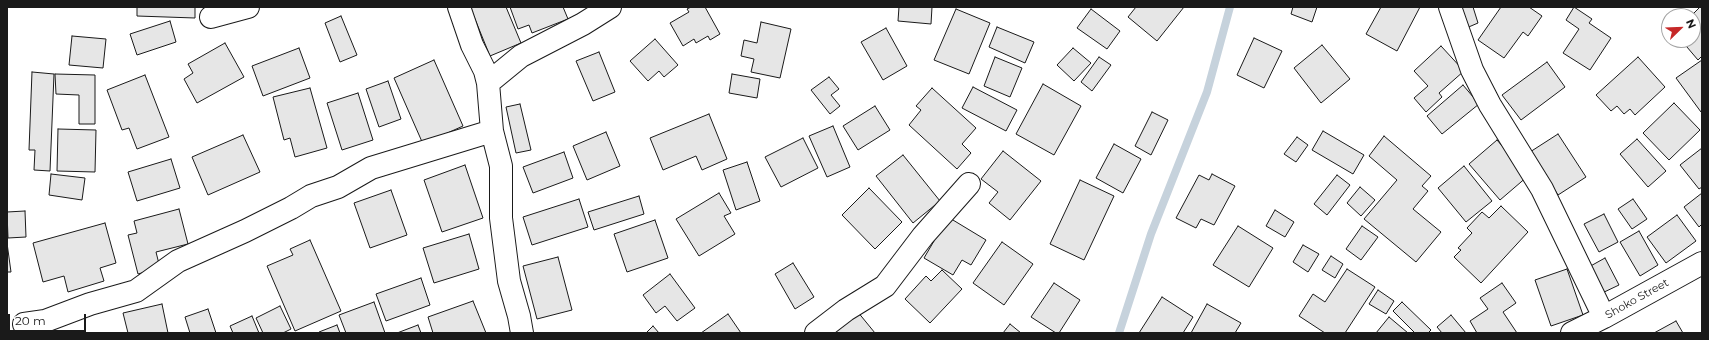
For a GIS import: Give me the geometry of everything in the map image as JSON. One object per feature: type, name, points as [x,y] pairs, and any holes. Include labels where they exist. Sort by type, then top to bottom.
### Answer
[{"type":"street","points":[[211,17],[248,7]]},
{"type":"street","points":[[459,7],[472,45],[485,71],[488,83],[492,130],[501,166],[502,218],[509,281],[519,316],[522,333]]},
{"type":"street","points":[[488,83],[521,56],[583,24],[610,7]]},
{"type":"street","points":[[1450,7],[1472,70],[1490,105],[1542,189],[1604,317]]},
{"type":"street","points":[[24,324],[46,321],[90,304],[136,291],[178,261],[252,228],[311,196],[338,187],[371,168],[492,130]]},
{"type":"street","points":[[816,333],[846,310],[885,286],[923,236],[968,184]]},
{"type":"street","name":"Shoko Street","points":[[1572,333],[1702,263]]},
{"type":"building","points":[[137,7],[195,7],[195,18],[137,16]]},
{"type":"building","points":[[470,7],[506,7],[521,43],[490,56]]},
{"type":"building","points":[[510,7],[563,7],[568,19],[532,33],[529,25],[518,29]]},
{"type":"building","points":[[691,7],[705,7],[720,34],[710,40],[708,36],[696,43],[694,39],[683,46],[670,23],[689,12],[687,9]]},
{"type":"building","points":[[899,7],[932,7],[931,24],[898,21]]},
{"type":"building","points":[[1136,7],[1184,7],[1157,41],[1128,17]]},
{"type":"building","points":[[1293,7],[1317,7],[1312,22],[1291,14]]},
{"type":"building","points":[[1381,7],[1420,7],[1397,51],[1366,34]]},
{"type":"building","points":[[1456,7],[1473,7],[1478,23],[1464,29]]},
{"type":"building","points":[[1501,7],[1529,7],[1542,16],[1528,36],[1523,32],[1504,58],[1478,40]]},
{"type":"building","points":[[1574,7],[1592,19],[1589,23],[1611,38],[1590,70],[1563,53],[1579,29],[1566,20]]},
{"type":"building","points":[[1702,7],[1702,56],[1698,60],[1688,48],[1701,48],[1701,8],[1699,8]]},
{"type":"building","points":[[956,9],[990,23],[969,74],[934,60]]},
{"type":"building","points":[[1091,9],[1120,31],[1107,49],[1077,28]]},
{"type":"building","points":[[341,16],[357,55],[340,62],[325,23]]},
{"type":"building","points":[[170,21],[176,42],[137,55],[130,34]]},
{"type":"building","points":[[761,22],[791,29],[780,78],[751,72],[754,59],[741,56],[744,40],[757,43]]},
{"type":"building","points":[[997,27],[1034,42],[1025,63],[989,47]]},
{"type":"building","points":[[886,28],[907,66],[883,80],[861,42]]},
{"type":"building","points":[[72,36],[106,39],[103,68],[69,65]]},
{"type":"building","points":[[1254,38],[1282,51],[1264,88],[1237,75]]},
{"type":"building","points":[[655,39],[678,65],[664,77],[659,71],[648,81],[630,61]]},
{"type":"building","points":[[225,43],[244,77],[197,103],[184,79],[193,73],[188,64]]},
{"type":"building","points":[[1322,45],[1350,79],[1321,103],[1294,68]]},
{"type":"building","points":[[1441,46],[1464,71],[1439,93],[1442,97],[1426,112],[1414,98],[1428,86],[1414,71]]},
{"type":"building","points":[[299,48],[310,78],[263,96],[252,66]]},
{"type":"building","points":[[1073,48],[1091,63],[1074,81],[1057,65]]},
{"type":"building","points":[[599,52],[615,92],[593,101],[576,61]]},
{"type":"building","points":[[995,57],[1022,68],[1010,97],[984,86]]},
{"type":"building","points":[[1099,57],[1111,65],[1092,91],[1081,82]]},
{"type":"building","points":[[1638,57],[1665,87],[1635,115],[1630,109],[1624,114],[1617,106],[1611,111],[1596,95]]},
{"type":"building","points":[[434,60],[463,126],[423,144],[394,78]]},
{"type":"building","points":[[1702,60],[1702,112],[1701,112],[1676,78]]},
{"type":"building","points":[[1547,62],[1565,87],[1521,120],[1502,95]]},
{"type":"building","points":[[32,72],[54,74],[50,171],[34,170],[35,150],[29,150]]},
{"type":"building","points":[[55,74],[95,75],[95,124],[79,124],[79,95],[56,94]]},
{"type":"building","points":[[732,74],[760,79],[757,98],[729,93]]},
{"type":"building","points":[[145,75],[169,137],[137,149],[129,128],[122,130],[107,90]]},
{"type":"building","points":[[829,77],[839,89],[831,95],[840,106],[830,114],[811,90]]},
{"type":"building","points":[[388,81],[401,119],[379,127],[366,89]]},
{"type":"building","points":[[1043,84],[1081,106],[1054,155],[1016,134]]},
{"type":"building","points":[[1463,85],[1479,104],[1442,134],[1427,116]]},
{"type":"building","points":[[973,87],[1017,110],[1006,131],[962,108]]},
{"type":"building","points":[[310,88],[327,148],[295,157],[290,138],[284,140],[273,97]]},
{"type":"building","points":[[932,88],[976,128],[962,144],[971,153],[957,169],[909,125],[921,110],[916,106]]},
{"type":"building","points":[[358,93],[373,140],[342,150],[327,103]]},
{"type":"building","points":[[1674,103],[1700,130],[1669,160],[1643,133]]},
{"type":"building","points":[[520,104],[531,150],[516,153],[506,107]]},
{"type":"building","points":[[875,106],[890,130],[858,150],[843,126]]},
{"type":"building","points":[[1152,112],[1168,120],[1151,155],[1135,146]]},
{"type":"building","points":[[709,114],[727,159],[702,170],[696,156],[663,170],[650,138]]},
{"type":"building","points":[[833,126],[850,167],[827,177],[809,136]]},
{"type":"building","points":[[58,129],[96,130],[95,172],[57,171]]},
{"type":"building","points":[[1323,131],[1364,155],[1353,174],[1312,150]]},
{"type":"building","points":[[606,132],[620,166],[587,180],[573,146]]},
{"type":"building","points":[[1558,134],[1586,177],[1558,195],[1530,152]]},
{"type":"building","points":[[243,135],[260,172],[208,195],[192,157]]},
{"type":"building","points":[[1384,136],[1431,176],[1422,186],[1428,191],[1413,209],[1441,232],[1416,262],[1364,219],[1397,180],[1369,156]]},
{"type":"building","points":[[1297,137],[1308,145],[1296,162],[1284,154]]},
{"type":"building","points":[[803,138],[818,168],[781,187],[765,157]]},
{"type":"building","points":[[1637,139],[1666,171],[1648,187],[1620,154]]},
{"type":"building","points":[[1497,140],[1528,176],[1500,200],[1469,164]]},
{"type":"building","points":[[1114,144],[1141,159],[1123,193],[1096,178]]},
{"type":"building","points":[[1702,148],[1702,187],[1699,189],[1680,165]]},
{"type":"building","points":[[1003,151],[1041,181],[1010,220],[989,203],[998,192],[981,179]]},
{"type":"building","points":[[564,152],[573,178],[533,193],[523,167]]},
{"type":"building","points":[[903,155],[940,201],[913,223],[876,176]]},
{"type":"building","points":[[171,159],[180,188],[137,201],[128,172]]},
{"type":"building","points":[[747,162],[760,201],[736,210],[723,170]]},
{"type":"building","points":[[465,165],[483,218],[442,232],[424,180]]},
{"type":"building","points":[[1464,166],[1492,201],[1466,222],[1438,188]]},
{"type":"building","points":[[51,174],[85,178],[82,200],[49,195]]},
{"type":"building","points":[[1212,174],[1235,186],[1214,225],[1201,219],[1196,228],[1176,218],[1199,175],[1209,180]]},
{"type":"building","points":[[1337,175],[1350,185],[1327,215],[1314,204]]},
{"type":"building","points":[[1080,180],[1114,196],[1084,260],[1050,244]]},
{"type":"building","points":[[1360,187],[1375,200],[1361,216],[1347,203]]},
{"type":"building","points":[[869,188],[902,222],[875,249],[842,215]]},
{"type":"building","points":[[391,190],[407,235],[370,248],[354,203]]},
{"type":"building","points":[[719,193],[731,213],[724,216],[735,234],[699,256],[676,219]]},
{"type":"building","points":[[1702,193],[1702,224],[1699,227],[1684,207]]},
{"type":"building","points":[[639,196],[644,214],[594,230],[588,212]]},
{"type":"building","points":[[579,199],[588,227],[532,245],[523,217]]},
{"type":"building","points":[[1633,199],[1647,219],[1632,229],[1618,209]]},
{"type":"building","points":[[1501,206],[1528,232],[1481,283],[1454,257],[1461,250],[1458,248],[1472,233],[1467,228],[1482,212],[1489,218]]},
{"type":"building","points":[[179,209],[188,244],[156,252],[160,268],[138,274],[128,235],[137,233],[134,221]]},
{"type":"building","points":[[1275,210],[1294,222],[1285,237],[1266,226]]},
{"type":"building","points":[[25,211],[26,237],[8,238],[7,212]]},
{"type":"building","points":[[943,214],[986,240],[971,265],[962,260],[953,275],[924,258],[934,241],[929,238]]},
{"type":"building","points":[[1604,214],[1618,242],[1599,252],[1584,224]]},
{"type":"building","points":[[1677,215],[1696,241],[1666,263],[1647,237]]},
{"type":"building","points":[[655,220],[668,258],[627,272],[614,234]]},
{"type":"building","points":[[105,223],[116,263],[100,268],[104,281],[68,292],[64,276],[43,282],[33,243]]},
{"type":"building","points":[[1238,226],[1273,248],[1249,287],[1213,265]]},
{"type":"building","points":[[1362,226],[1378,237],[1361,260],[1346,249]]},
{"type":"building","points":[[1639,231],[1658,265],[1640,276],[1620,242]]},
{"type":"building","points":[[469,234],[479,269],[434,283],[423,248]]},
{"type":"building","points":[[310,240],[341,311],[295,331],[267,266],[293,255],[290,249]]},
{"type":"building","points":[[1002,242],[1033,264],[1004,305],[973,283]]},
{"type":"building","points":[[7,243],[11,272],[7,272]]},
{"type":"building","points":[[1303,245],[1319,254],[1308,272],[1293,262]]},
{"type":"building","points":[[1331,256],[1343,264],[1335,278],[1322,270]]},
{"type":"building","points":[[558,257],[572,310],[537,319],[523,266]]},
{"type":"building","points":[[1605,258],[1619,285],[1600,294],[1587,268]]},
{"type":"building","points":[[793,263],[814,297],[795,309],[775,274]]},
{"type":"building","points":[[1347,269],[1375,287],[1345,333],[1325,333],[1299,316],[1313,294],[1325,302]]},
{"type":"building","points":[[1567,269],[1583,315],[1551,326],[1535,280]]},
{"type":"building","points":[[942,270],[962,289],[930,323],[905,299],[926,276],[931,281]]},
{"type":"building","points":[[670,274],[695,308],[677,321],[665,306],[656,313],[643,295]]},
{"type":"building","points":[[421,278],[430,305],[386,321],[376,294]]},
{"type":"building","points":[[1054,283],[1080,300],[1059,333],[1056,333],[1031,317]]},
{"type":"building","points":[[1502,283],[1516,303],[1503,312],[1517,333],[1477,333],[1470,321],[1488,309],[1480,298]]},
{"type":"building","points":[[1378,290],[1394,301],[1386,314],[1369,304]]},
{"type":"building","points":[[1162,297],[1193,317],[1183,333],[1139,333]]},
{"type":"building","points":[[473,301],[486,333],[433,333],[428,317]]},
{"type":"building","points":[[374,302],[385,333],[346,333],[339,315]]},
{"type":"building","points":[[1402,302],[1431,330],[1428,333],[1415,333],[1393,311]]},
{"type":"building","points":[[162,304],[168,333],[128,333],[123,313]]},
{"type":"building","points":[[1207,304],[1241,323],[1235,333],[1191,333]]},
{"type":"building","points":[[280,306],[291,329],[283,333],[263,333],[256,318]]},
{"type":"building","points":[[208,309],[216,333],[190,333],[185,317]]},
{"type":"building","points":[[857,311],[875,333],[829,333]]},
{"type":"building","points":[[728,314],[741,333],[701,333]]},
{"type":"building","points":[[1451,315],[1466,333],[1442,333],[1437,327]]},
{"type":"building","points":[[252,316],[259,333],[233,333],[230,326]]},
{"type":"building","points":[[1389,317],[1408,333],[1376,333]]},
{"type":"building","points":[[1676,321],[1683,333],[1654,333]]},
{"type":"building","points":[[1010,324],[1021,333],[1003,333]]},
{"type":"building","points":[[337,325],[340,333],[319,332]]},
{"type":"building","points":[[418,325],[421,333],[397,333]]},
{"type":"building","points":[[653,326],[659,333],[646,333]]},
{"type":"waterway","points":[[1119,333],[1151,234],[1207,92],[1230,7]]}]
